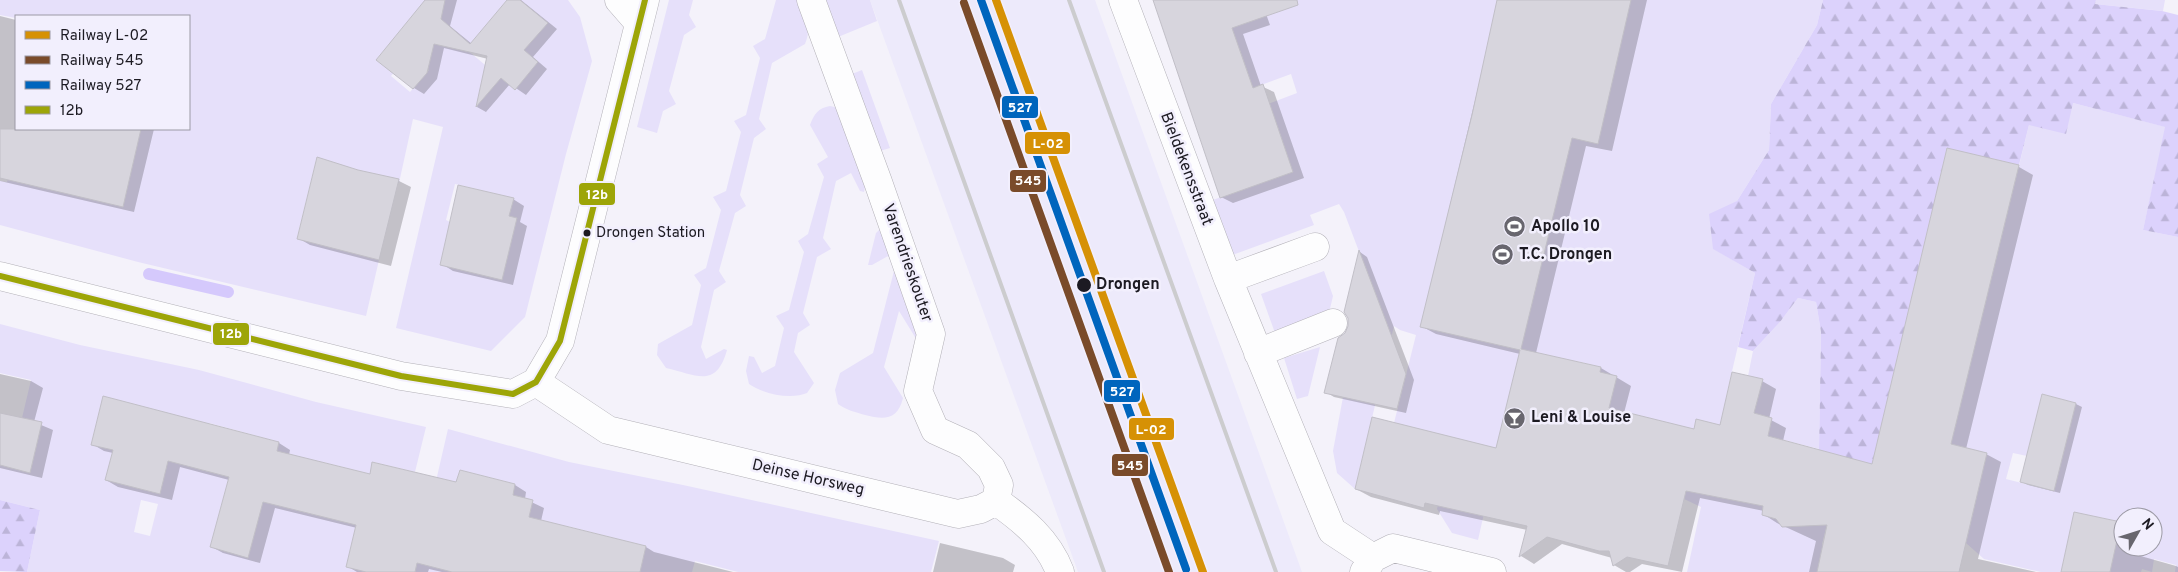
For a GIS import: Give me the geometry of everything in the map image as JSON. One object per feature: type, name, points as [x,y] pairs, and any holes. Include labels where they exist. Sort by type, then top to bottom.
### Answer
[{"type":"street","points":[[0,276],[401,376],[513,394],[536,382],[560,341],[642,12],[619,0]]},
{"type":"street","name":"Varendrieskouter","points":[[811,0],[878,182],[931,334],[918,391],[935,430],[968,445],[991,468],[999,485],[996,500]]},
{"type":"street","name":"Bieldekensstraat","points":[[1123,0],[1228,279],[1332,530],[1368,565]]},
{"type":"street","points":[[1228,279],[1315,247]]},
{"type":"street","points":[[1255,345],[1333,323]]},
{"type":"street","name":"Deinse Horsweg","points":[[536,382],[608,430],[958,514],[981,509],[996,500]]},
{"type":"street","points":[[996,500],[1026,523],[1047,546],[1060,572]]},
{"type":"street","points":[[1368,565],[1393,548],[1492,572]]},
{"type":"shaded area","points":[[0,0],[507,0],[466,49],[515,90],[524,50],[547,23],[520,0],[568,0],[580,17],[592,61],[566,154],[525,317],[491,351],[396,328],[443,127],[413,119],[399,183],[358,170],[316,160],[297,238],[379,260],[366,316],[138,262],[0,225],[0,181],[7,182],[20,130],[67,130],[52,190],[123,206],[141,130],[190,130],[190,15],[15,15],[15,18],[0,15]],"holes":[[[423,3],[385,67],[376,60]],[[410,54],[429,70],[410,92],[391,76]],[[455,184],[513,198],[504,237],[512,238],[502,280],[450,222],[446,220]]]},
{"type":"shaded area","points":[[669,0],[693,0],[689,15],[696,27],[684,35],[669,91],[676,104],[663,111],[657,133],[637,127]]},
{"type":"shaded area","points":[[776,0],[800,0],[808,27],[807,38],[805,44],[772,63],[759,119],[766,129],[754,138],[740,195],[746,206],[735,213],[719,271],[726,282],[714,290],[701,347],[706,359],[724,349],[727,350],[717,370],[711,375],[696,376],[666,368],[657,355],[658,344],[692,325],[701,285],[694,275],[706,268],[721,210],[713,197],[726,191],[741,132],[734,121],[746,115],[760,58],[753,46],[765,39]]},
{"type":"shaded area","points":[[825,0],[870,0],[877,21],[838,37]]},
{"type":"shaded area","points":[[870,0],[1095,0],[1302,572],[1078,572]]},
{"type":"shaded area","points":[[1285,0],[1823,0],[1817,25],[1771,104],[1769,150],[1737,201],[1714,249],[1755,273],[1726,397],[1742,489],[1738,501],[1763,506],[1762,513],[1772,514],[1772,518],[1776,519],[1780,524],[1830,513],[1822,544],[1828,545],[1821,554],[1817,572],[1687,572],[1701,507],[1684,499],[1642,416],[1624,412],[1485,509],[1478,540],[1452,533],[1437,509],[1454,439],[1394,423],[1416,335],[1394,326],[1355,489],[1337,473],[1333,451],[1343,397],[1371,283],[1344,212],[1339,204],[1310,215],[1314,225],[1227,257],[1207,202],[1293,172],[1277,125],[1249,111],[1297,93],[1291,74],[1253,88],[1240,50],[1220,32]],"holes":[[[1576,361],[1601,367],[1595,392],[1570,386]],[[1696,419],[1719,425],[1687,460]]]},
{"type":"shaded area","points":[[2096,0],[2165,0],[2163,11],[2095,4]]},
{"type":"shaded area","points":[[862,70],[890,148],[880,151],[852,74]]},
{"type":"shaded area","points":[[2073,103],[2166,127],[2143,230],[2178,237],[2178,572],[2175,572],[2176,565],[2154,559],[2152,572],[2142,569],[2141,572],[2078,572],[2066,549],[2061,572],[2041,572],[1984,559],[1966,543],[1987,453],[1951,444],[2029,125]],"holes":[[[2042,394],[2076,403],[2054,491],[2006,479],[2013,453],[2027,456]]]},
{"type":"shaded area","points":[[830,106],[839,108],[866,182],[864,192],[860,191],[851,173],[836,181],[823,238],[831,249],[817,257],[803,313],[810,325],[798,333],[794,352],[814,383],[807,393],[793,396],[777,395],[762,391],[749,384],[746,371],[749,356],[754,357],[762,373],[775,366],[784,328],[776,316],[789,310],[804,252],[798,241],[808,234],[824,177],[817,164],[828,157],[810,125],[817,112],[822,108]]},
{"type":"shaded area","points":[[882,227],[919,339],[915,337],[899,311],[884,367],[903,398],[898,411],[889,417],[878,418],[851,411],[841,406],[838,404],[835,390],[840,373],[873,353],[895,267],[888,256],[872,265],[868,265],[876,233]]},
{"type":"shaded area","points":[[1324,271],[1333,296],[1329,313],[1275,333],[1261,294]]},
{"type":"shaded area","points":[[1798,298],[1816,302],[1821,332],[1819,449],[1768,436],[1772,418],[1754,413],[1748,376],[1753,351],[1780,322]]},
{"type":"shaded area","points":[[0,324],[80,345],[199,370],[316,402],[426,427],[415,472],[373,462],[370,474],[323,462],[311,514],[356,525],[346,567],[366,572],[27,572],[40,510],[0,500],[0,465],[30,473],[42,423],[22,418],[31,380],[0,373]],"holes":[[[103,397],[164,412],[144,490],[105,480],[113,450],[91,444]],[[209,423],[279,442],[248,557],[210,547],[229,477],[197,469]],[[141,500],[158,504],[150,536],[134,532]]]},
{"type":"shaded area","points":[[1320,347],[1308,396],[1297,399],[1284,358]]},
{"type":"shaded area","points":[[448,429],[569,462],[939,541],[931,572],[738,572],[695,561],[692,572],[640,572],[646,546],[567,526],[561,547],[518,561],[533,500],[513,495],[515,484],[460,470],[451,504],[445,570],[452,572],[415,572]]},
{"type":"green space","points":[[1823,0],[2096,0],[2095,4],[2162,11],[2178,15],[2178,237],[2143,230],[2165,127],[2073,103],[2066,134],[2029,125],[2019,165],[1947,149],[1870,475],[1816,464],[1819,449],[1821,332],[1816,302],[1798,298],[1780,322],[1753,351],[1738,347],[1755,273],[1713,249],[1709,214],[1737,201],[1769,150],[1771,104],[1817,25]]},
{"type":"green space","points":[[0,500],[40,510],[27,572],[0,571]]},
{"type":"building","points":[[425,0],[445,0],[441,19],[470,44],[507,0],[520,0],[548,23],[524,50],[538,62],[515,90],[501,78],[476,107],[487,56],[434,44],[427,73],[413,89],[376,60]]},
{"type":"building","points":[[1153,0],[1297,0],[1298,5],[1232,28],[1253,88],[1263,84],[1293,172],[1220,198]]},
{"type":"building","points":[[1497,0],[1631,0],[1598,144],[1572,138],[1521,349],[1601,367],[1600,372],[1617,376],[1609,408],[1694,429],[1696,419],[1720,425],[1732,372],[1763,379],[1754,413],[1772,418],[1768,436],[1872,464],[1947,148],[2019,165],[1951,444],[1987,453],[1959,572],[1817,572],[1827,525],[1782,527],[1776,519],[1762,515],[1763,506],[1686,491],[1668,566],[1627,557],[1613,566],[1609,551],[1599,551],[1547,537],[1519,557],[1527,526],[1425,503],[1424,508],[1355,489],[1372,417],[1496,448],[1520,350],[1420,327],[1472,115]]},
{"type":"building","points":[[0,129],[141,130],[123,207],[0,178]]},
{"type":"building","points":[[317,157],[358,170],[399,179],[379,260],[297,239]]},
{"type":"building","points":[[458,185],[514,198],[509,216],[517,218],[502,280],[440,265]]},
{"type":"building","points":[[1359,250],[1406,374],[1397,409],[1324,393],[1338,338],[1345,333],[1348,326],[1348,318],[1344,312]]},
{"type":"building","points":[[2042,394],[2076,403],[2054,491],[2020,482]]},
{"type":"building","points":[[103,396],[279,442],[277,451],[370,474],[372,462],[456,482],[460,470],[515,484],[513,495],[533,500],[529,517],[646,546],[640,572],[452,572],[417,563],[415,572],[366,572],[346,567],[356,525],[263,502],[248,558],[210,547],[229,477],[168,461],[160,494],[105,480],[113,450],[91,445]]},
{"type":"building","points":[[0,413],[42,422],[30,473],[0,465]]},
{"type":"building","points":[[2074,512],[2113,520],[2113,557],[2110,572],[2061,572]]},
{"type":"waterway","points":[[149,274],[228,292]]},
{"type":"railway","points":[[899,0],[1104,572]]},
{"type":"railway","points":[[1069,0],[1276,572]]},
{"type":"rail line","name":"527","points":[[981,0],[1186,569]]},
{"type":"rail line","name":"L-02","points":[[996,0],[1203,572]]},
{"type":"rail line","name":"545","points":[[964,3],[1169,572]]},
{"type":"transit line","name":"12b","points":[[0,276],[401,376],[513,394],[536,382],[560,341],[645,0]]},
{"type":"place","name":"Apollo 10","points":[[1515,227]]},
{"type":"place","name":"Drongen Station","points":[[587,233]]},
{"type":"place","name":"T.C. Drongen","points":[[1503,255]]},
{"type":"place","name":"Drongen","points":[[1084,285]]},
{"type":"place","name":"Leni & Louise","points":[[1515,418]]}]
